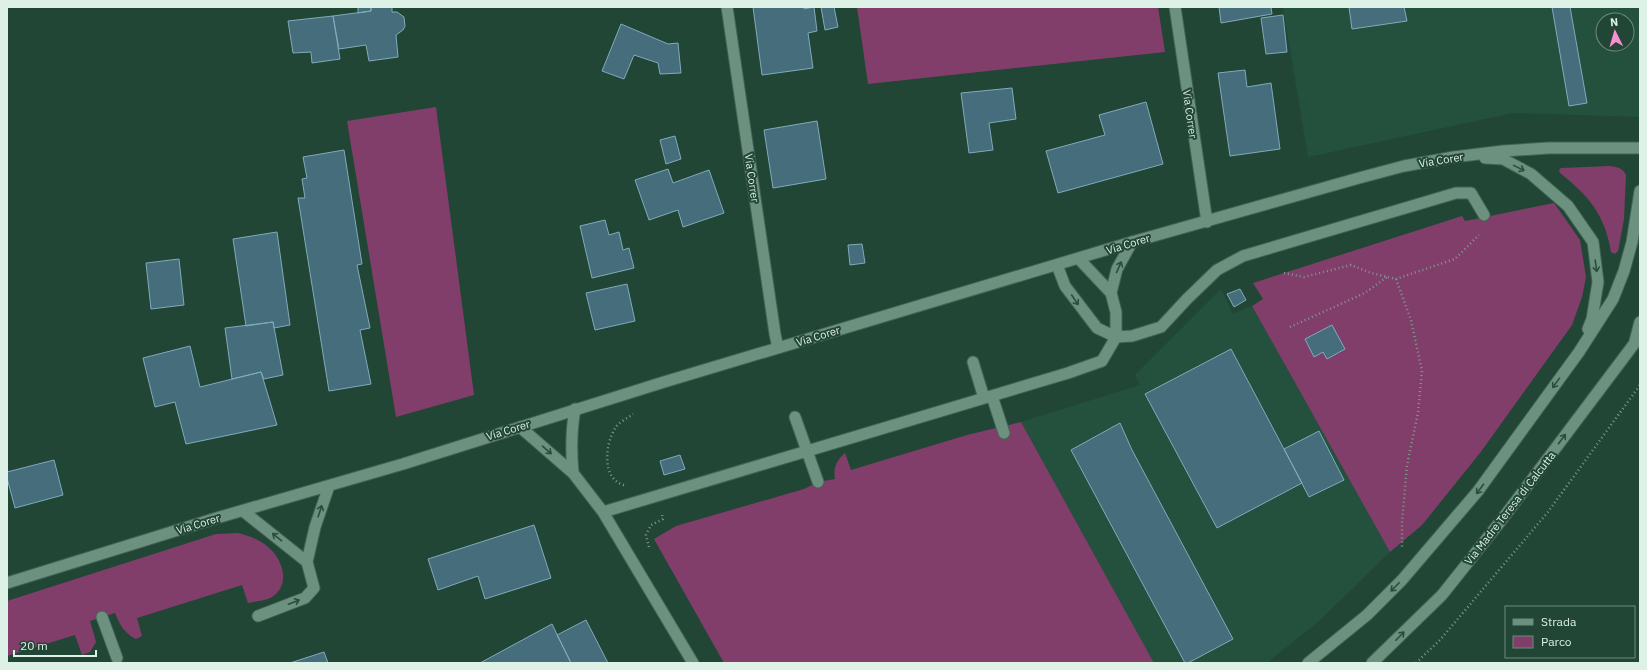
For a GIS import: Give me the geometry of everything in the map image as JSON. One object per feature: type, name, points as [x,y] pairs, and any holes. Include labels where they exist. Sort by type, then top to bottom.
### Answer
[{"type":"street","name":"Via Correr","points":[[726,7],[778,348]]},
{"type":"street","name":"Via Correr","points":[[1175,7],[1207,222]]},
{"type":"street","name":"Via Corer","points":[[7,583],[778,348],[1057,266],[1132,242],[1366,176],[1404,166],[1454,157],[1549,148],[1640,148]]},
{"type":"street","points":[[1454,157],[1503,160],[1531,174],[1568,206],[1593,242],[1598,282],[1592,319],[1579,352]]},
{"type":"street","points":[[1308,663],[1367,615],[1402,580],[1478,491],[1579,352],[1613,299],[1619,285],[1632,242],[1640,190]]},
{"type":"street","points":[[1057,266],[1065,286],[1096,328],[1116,336],[1132,336],[1161,327],[1186,299],[1217,270],[1243,256],[1456,192],[1471,193],[1484,215]]},
{"type":"street","points":[[603,512],[1068,373],[1102,361],[1116,336],[1116,312],[1111,293],[1117,268],[1132,242]]},
{"type":"street","points":[[1078,259],[1111,293]]},
{"type":"street","name":"Via Madre Teresa di Calcutta","points":[[1372,663],[1442,595],[1500,522],[1638,339],[1640,322]]},
{"type":"street","points":[[973,362],[1004,433]]},
{"type":"street","points":[[573,473],[571,429],[575,409]]},
{"type":"street","points":[[796,417],[818,482]]},
{"type":"street","points":[[520,427],[573,473],[603,512],[693,663]]},
{"type":"street","points":[[258,616],[305,598],[314,588],[307,562],[315,527],[329,486]]},
{"type":"street","points":[[244,511],[307,562]]},
{"type":"street","points":[[102,617],[117,658]]},
{"type":"path","points":[[1284,273],[1304,277],[1351,264],[1370,273],[1396,279],[1455,259],[1481,233],[1484,215]]},
{"type":"path","points":[[1290,327],[1365,293],[1387,277]]},
{"type":"path","points":[[1396,279],[1411,320],[1422,371],[1418,412],[1407,465],[1402,522],[1402,580]]},
{"type":"path","points":[[1416,663],[1440,640],[1548,512],[1640,385]]},
{"type":"shaded area","points":[[1283,7],[1640,7],[1640,117],[1513,113],[1308,157]]},
{"type":"shaded area","points":[[1221,289],[1233,314],[1252,306],[1390,552],[1318,622],[1267,663],[1154,663],[1021,422],[1140,385],[1135,375]]},
{"type":"green space","points":[[857,7],[1158,7],[1165,52],[868,84]]},
{"type":"green space","points":[[436,107],[474,395],[396,417],[347,121]]},
{"type":"green space","points":[[1610,166],[1621,169],[1626,175],[1624,219],[1618,251],[1615,254],[1611,252],[1605,227],[1594,207],[1570,181],[1560,173],[1559,170],[1561,168]]},
{"type":"green space","points":[[1554,203],[1580,240],[1586,277],[1582,297],[1572,325],[1480,453],[1422,525],[1390,552],[1252,306],[1263,299],[1253,283],[1462,216],[1465,221]]},
{"type":"green space","points":[[1021,422],[1154,663],[724,663],[654,539],[676,526],[804,489],[818,482],[835,479],[834,471],[836,465],[845,453],[851,470],[967,435]]},
{"type":"green space","points":[[238,533],[261,542],[278,558],[283,572],[282,586],[272,597],[248,603],[242,585],[137,618],[142,636],[136,639],[128,634],[123,628],[115,613],[90,621],[96,642],[90,652],[82,655],[75,635],[7,656],[7,601],[216,534]]},
{"type":"building","points":[[358,7],[371,7],[371,11],[358,13]]},
{"type":"building","points":[[371,7],[392,7],[392,12],[397,12],[404,17],[405,26],[403,30],[396,35],[398,57],[369,61],[366,45],[339,49],[333,16],[371,11]]},
{"type":"building","points":[[753,7],[804,7],[804,9],[814,7],[817,31],[808,33],[813,68],[762,75]]},
{"type":"building","points":[[821,7],[834,7],[838,27],[825,30]]},
{"type":"building","points":[[1219,7],[1271,7],[1272,14],[1221,23]]},
{"type":"building","points":[[1349,7],[1404,7],[1407,21],[1352,29]]},
{"type":"building","points":[[1552,7],[1570,7],[1587,103],[1569,106]]},
{"type":"building","points":[[1283,15],[1287,52],[1266,54],[1261,18]]},
{"type":"building","points":[[333,16],[340,59],[312,63],[311,52],[293,53],[288,21]]},
{"type":"building","points":[[621,24],[668,44],[678,43],[681,73],[660,74],[658,63],[634,55],[624,79],[602,71]]},
{"type":"building","points":[[1245,70],[1247,87],[1271,83],[1280,149],[1230,156],[1218,73]]},
{"type":"building","points":[[1012,88],[1016,119],[989,123],[993,150],[969,153],[961,93]]},
{"type":"building","points":[[1146,102],[1163,164],[1058,193],[1046,151],[1105,135],[1099,115]]},
{"type":"building","points":[[817,121],[826,179],[773,188],[764,130]]},
{"type":"building","points":[[675,136],[681,159],[666,164],[660,140]]},
{"type":"building","points":[[344,150],[362,264],[357,265],[370,328],[360,330],[371,384],[329,391],[298,198],[305,198],[302,179],[307,178],[303,157]]},
{"type":"building","points":[[668,169],[673,183],[709,170],[724,213],[683,227],[678,210],[649,220],[635,180]]},
{"type":"building","points":[[605,220],[609,235],[619,232],[623,250],[629,248],[634,268],[592,278],[580,226]]},
{"type":"building","points":[[277,232],[290,325],[274,328],[273,322],[246,326],[233,239]]},
{"type":"building","points":[[862,244],[865,263],[850,265],[848,245]]},
{"type":"building","points":[[179,259],[184,305],[151,309],[146,263]]},
{"type":"building","points":[[627,284],[635,321],[595,330],[586,293]]},
{"type":"building","points":[[1240,289],[1246,300],[1234,307],[1227,294]]},
{"type":"building","points":[[273,322],[283,375],[264,379],[261,372],[232,379],[225,328]]},
{"type":"building","points":[[1332,325],[1345,349],[1327,359],[1323,352],[1314,357],[1305,339]]},
{"type":"building","points":[[190,346],[200,387],[261,372],[277,425],[186,444],[175,402],[155,407],[143,358]]},
{"type":"building","points":[[1231,349],[1302,483],[1217,528],[1145,394]]},
{"type":"building","points":[[1120,423],[1132,450],[1233,639],[1188,663],[1185,663],[1071,450]]},
{"type":"building","points":[[1319,431],[1344,480],[1309,497],[1284,449]]},
{"type":"building","points":[[680,455],[685,469],[664,475],[660,461]]},
{"type":"building","points":[[54,460],[63,495],[15,508],[7,478],[7,472]]},
{"type":"building","points":[[534,525],[551,578],[485,599],[478,576],[438,590],[428,559]]},
{"type":"building","points":[[586,620],[608,663],[571,663],[557,635]]},
{"type":"building","points":[[552,624],[571,663],[480,663]]},
{"type":"building","points":[[324,652],[328,663],[290,663]]}]
